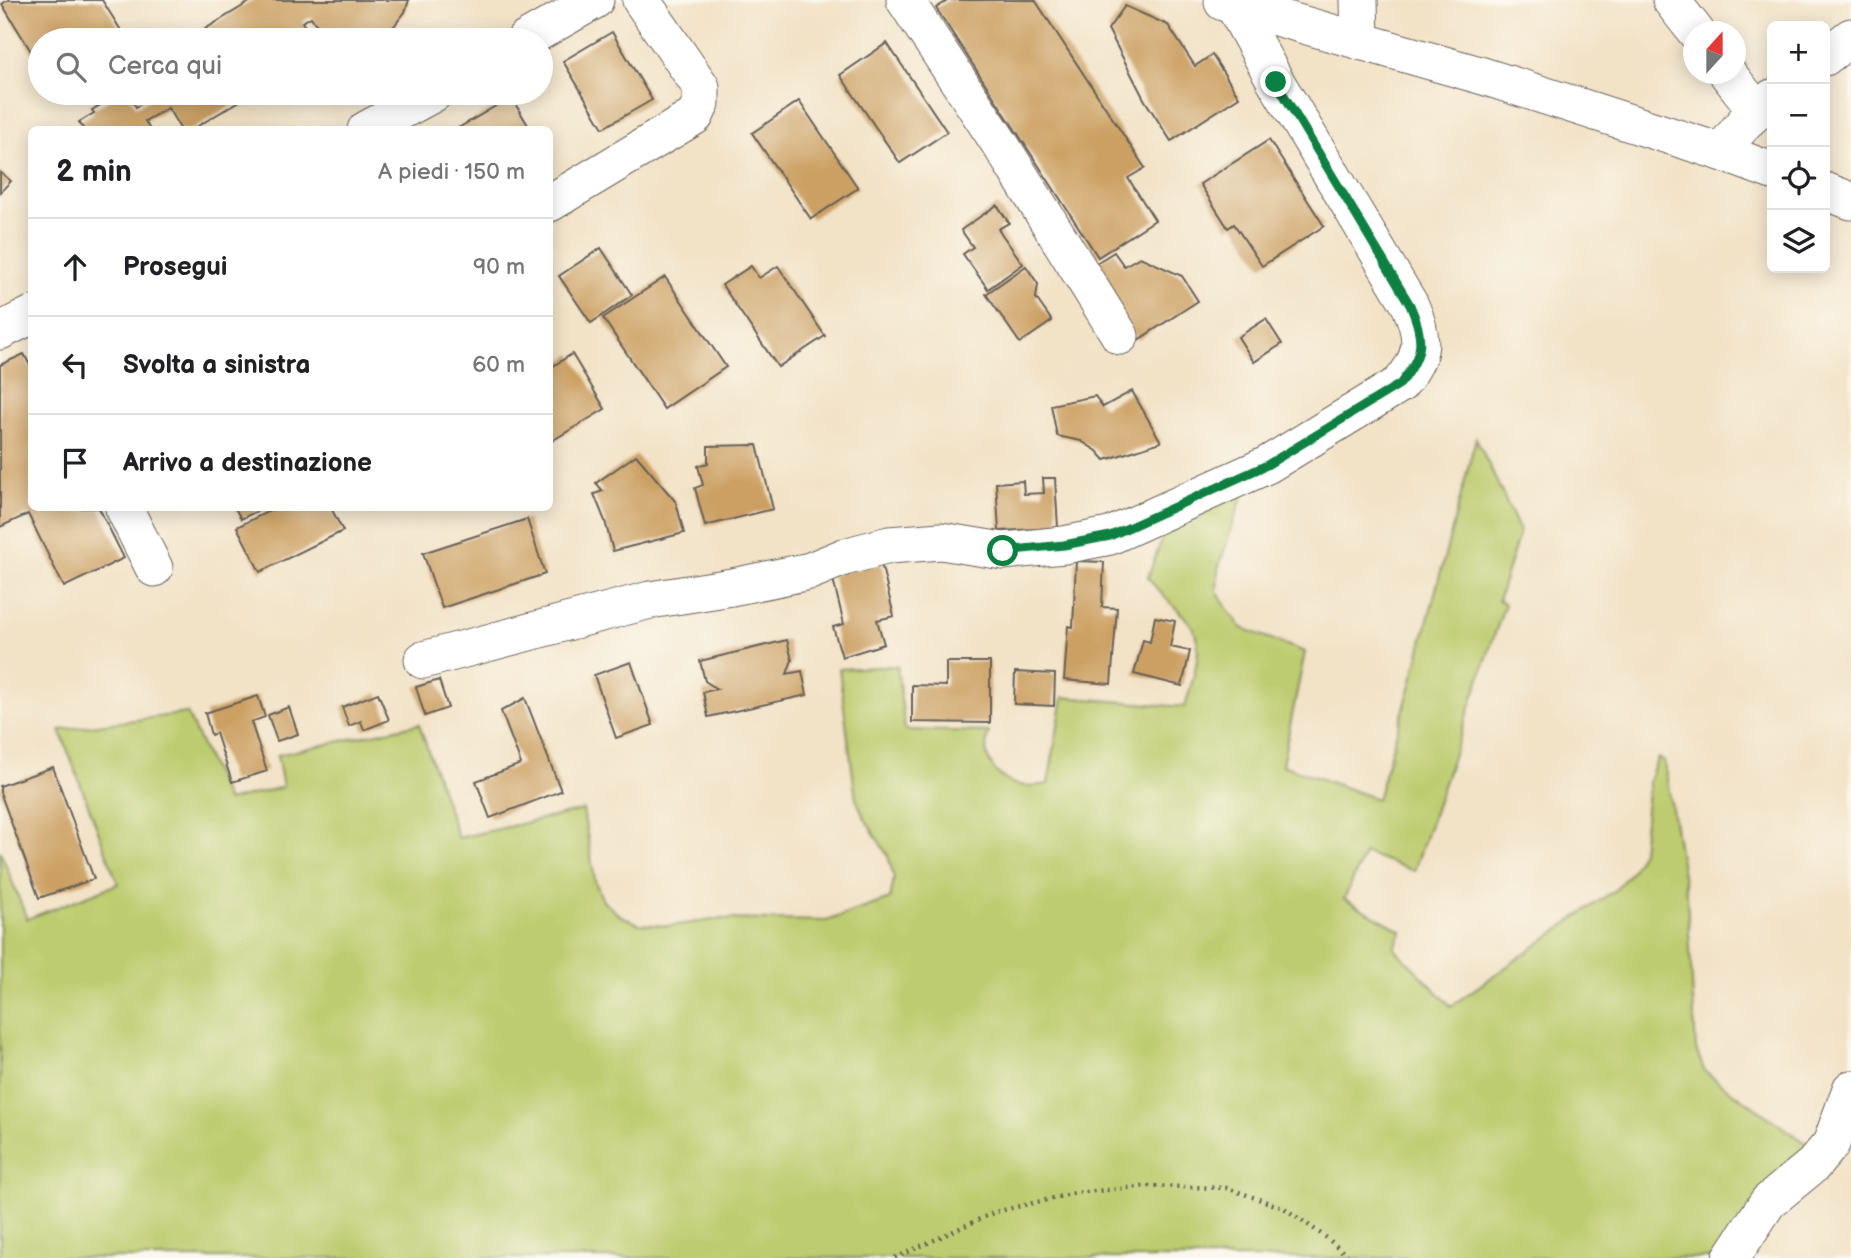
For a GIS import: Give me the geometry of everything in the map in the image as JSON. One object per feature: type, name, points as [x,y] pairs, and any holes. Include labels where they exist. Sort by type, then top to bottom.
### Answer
[{"type":"street","points":[[546,28],[595,0]]},
{"type":"street","points":[[553,200],[695,116],[701,103],[701,87],[641,0]]},
{"type":"street","points":[[905,0],[1002,146],[1120,336]]},
{"type":"street","points":[[1359,0],[1360,41]]},
{"type":"street","points":[[1671,0],[1687,21]]},
{"type":"street","points":[[1228,2],[1483,76],[1767,169]]},
{"type":"street","points":[[423,660],[650,600],[810,571],[844,557],[889,545],[940,541],[1003,551],[1064,545],[1110,536],[1267,465],[1400,384],[1413,369],[1420,348],[1421,329],[1410,305],[1228,2]]},
{"type":"street","points":[[1830,53],[1851,37]]},
{"type":"street","points":[[1721,152],[1744,123],[1764,104],[1740,84]]},
{"type":"street","points":[[373,126],[412,105]]},
{"type":"street","points":[[1830,193],[1851,201]]},
{"type":"street","points":[[126,511],[154,568]]},
{"type":"street","points":[[1731,1258],[1768,1202],[1813,1165],[1831,1144],[1851,1089]]},
{"type":"path","points":[[895,1258],[995,1212],[1075,1193],[1147,1186],[1227,1188],[1283,1208],[1327,1238],[1350,1258]]},
{"type":"green space","points":[[1476,438],[1520,531],[1498,600],[1505,604],[1414,871],[1365,853],[1344,899],[1402,931],[1394,948],[1451,1006],[1616,889],[1631,872],[1642,851],[1649,780],[1658,758],[1664,761],[1687,899],[1696,1049],[1704,1070],[1813,1148],[1720,1258],[0,1258],[0,850],[27,919],[118,884],[60,730],[187,713],[227,801],[283,787],[277,755],[419,724],[458,838],[583,810],[595,881],[603,901],[619,915],[639,924],[669,926],[720,919],[826,921],[890,899],[894,878],[888,856],[856,799],[839,669],[897,666],[905,730],[989,732],[989,760],[999,775],[1016,784],[1048,784],[1063,697],[1185,707],[1198,652],[1195,631],[1148,577],[1163,536],[1244,491],[1218,569],[1217,591],[1242,628],[1305,652],[1282,765],[1377,799],[1410,688]]},
{"type":"building","points":[[8,0],[102,0],[120,28],[28,28],[28,46],[2,4]]},
{"type":"building","points":[[253,0],[409,0],[405,12],[391,28],[321,28],[311,17],[302,22],[306,28],[207,28]]},
{"type":"building","points":[[949,0],[1035,0],[1145,168],[1128,178],[1155,220],[1098,257],[936,8]]},
{"type":"building","points":[[1125,6],[1168,25],[1195,66],[1212,55],[1239,97],[1171,141],[1144,99],[1108,29]]},
{"type":"building","points":[[612,32],[652,100],[603,128],[563,61]]},
{"type":"building","points":[[887,43],[947,132],[900,163],[840,75]]},
{"type":"building","points":[[799,101],[858,188],[811,219],[752,133]]},
{"type":"building","points":[[101,105],[233,105],[198,126],[179,126],[168,108],[145,121],[148,126],[82,126],[79,122],[94,113],[92,110]]},
{"type":"building","points":[[497,105],[516,105],[529,126],[462,126]]},
{"type":"building","points":[[1269,140],[1324,226],[1262,266],[1234,224],[1228,228],[1200,184]]},
{"type":"building","points":[[0,172],[11,181],[0,193]]},
{"type":"building","points":[[997,205],[1009,223],[998,229],[1023,264],[988,289],[963,254],[973,247],[961,230]]},
{"type":"building","points":[[601,248],[632,295],[591,323],[559,276]]},
{"type":"building","points":[[1114,252],[1124,266],[1140,257],[1182,276],[1198,301],[1138,340],[1090,267]]},
{"type":"building","points":[[751,266],[759,278],[778,266],[825,336],[778,367],[722,285]]},
{"type":"building","points":[[1026,266],[1038,284],[1036,298],[1052,321],[1020,343],[986,294]]},
{"type":"building","points":[[665,277],[726,367],[664,409],[603,318]]},
{"type":"building","points":[[1266,319],[1282,344],[1254,362],[1238,337]]},
{"type":"building","points":[[24,354],[28,362],[28,511],[100,511],[124,558],[64,587],[28,514],[0,527],[0,365]]},
{"type":"building","points":[[572,354],[605,409],[553,440],[553,366]]},
{"type":"building","points":[[1132,391],[1161,442],[1105,460],[1081,441],[1057,436],[1051,405],[1095,396],[1103,407]]},
{"type":"building","points":[[757,445],[773,509],[705,526],[695,488],[703,485],[698,466],[708,463],[708,446]]},
{"type":"building","points":[[636,455],[676,502],[684,533],[613,551],[594,494],[603,491],[596,483]]},
{"type":"building","points":[[1043,478],[1055,478],[1058,528],[999,531],[996,483],[1023,481],[1024,494],[1044,493]]},
{"type":"building","points":[[237,511],[257,511],[241,519]]},
{"type":"building","points":[[269,511],[333,511],[343,531],[260,572],[237,527]]},
{"type":"building","points":[[527,519],[545,574],[442,608],[423,553]]},
{"type":"building","points":[[1076,561],[1104,562],[1102,607],[1117,608],[1111,684],[1064,680],[1068,626],[1073,627]]},
{"type":"building","points":[[881,563],[894,616],[877,620],[884,644],[842,657],[833,627],[844,624],[832,575]]},
{"type":"building","points":[[1155,617],[1175,621],[1170,647],[1190,651],[1182,686],[1134,674],[1143,640],[1150,642]]},
{"type":"building","points":[[787,640],[792,660],[787,674],[802,671],[807,695],[708,717],[703,692],[717,689],[705,681],[700,661]]},
{"type":"building","points":[[631,662],[653,725],[616,738],[594,675]]},
{"type":"building","points":[[946,662],[990,662],[990,723],[912,722],[912,685],[946,686]]},
{"type":"building","points":[[1015,672],[1055,674],[1054,706],[1014,704]]},
{"type":"building","points":[[439,680],[448,708],[425,716],[416,687]]},
{"type":"building","points":[[378,693],[389,720],[364,730],[361,721],[349,726],[342,707]]},
{"type":"building","points":[[258,696],[265,717],[251,722],[267,771],[232,782],[216,733],[211,735],[205,713]]},
{"type":"building","points":[[525,698],[561,791],[490,818],[476,781],[521,764],[501,711]]},
{"type":"building","points":[[289,707],[298,734],[277,741],[268,715]]},
{"type":"building","points":[[53,767],[94,879],[39,898],[0,786]]},
{"type":"route","points":[[1003,551],[1064,545],[1110,536],[1192,500],[1267,465],[1400,384],[1413,369],[1420,348],[1421,329],[1410,305],[1276,82]]}]
